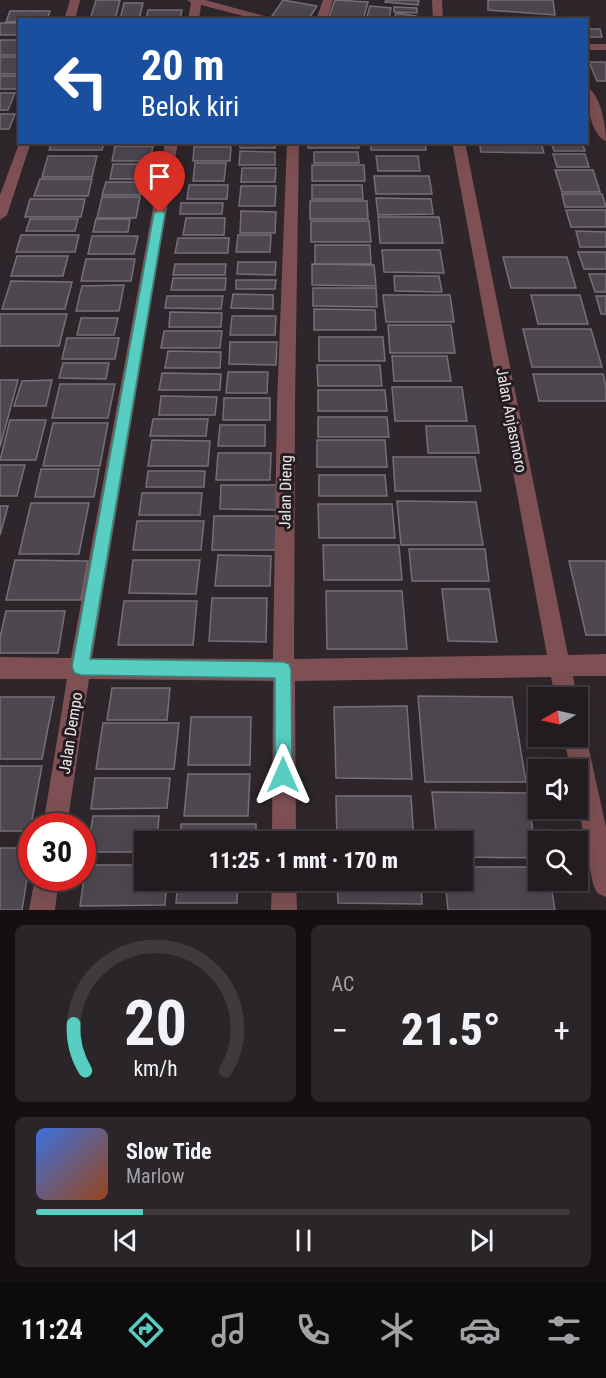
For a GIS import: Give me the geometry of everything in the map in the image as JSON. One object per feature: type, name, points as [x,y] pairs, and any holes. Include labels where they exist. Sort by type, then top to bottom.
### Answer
[{"type":"street","points":[[70,18],[75,0]]},
{"type":"street","points":[[193,18],[195,0],[266,18]]},
{"type":"street","points":[[322,18],[328,0]]},
{"type":"street","points":[[437,0],[438,18]]},
{"type":"street","points":[[588,47],[606,47]]},
{"type":"street","points":[[588,95],[606,137]]},
{"type":"street","points":[[0,215],[24,144]]},
{"type":"street","name":"Jalan Dempo","points":[[57,813],[172,144]]},
{"type":"street","name":"Jalan Dieng","points":[[284,831],[283,670],[293,144]]},
{"type":"street","name":"Jalan Anjasmoro","points":[[458,144],[564,687]]},
{"type":"street","points":[[0,668],[283,670],[606,665]]},
{"type":"street","points":[[576,747],[606,884]]},
{"type":"street","points":[[42,910],[45,891]]},
{"type":"street","points":[[284,891],[284,910]]},
{"type":"building","points":[[96,0],[120,0],[116,18],[91,18]]},
{"type":"building","points":[[283,0],[317,6],[309,18],[272,16]]},
{"type":"building","points":[[335,0],[368,2],[364,18],[329,18]]},
{"type":"building","points":[[386,0],[419,0],[418,5],[385,2]]},
{"type":"building","points":[[488,0],[553,0],[555,15],[488,10]]},
{"type":"building","points":[[124,3],[143,3],[139,18],[120,18]]},
{"type":"building","points":[[370,6],[391,8],[389,18],[367,18]]},
{"type":"building","points":[[394,7],[417,8],[417,13],[394,12]]},
{"type":"building","points":[[148,10],[182,10],[180,18],[146,18]]},
{"type":"building","points":[[10,11],[50,11],[48,18],[18,18],[18,21],[6,22]]},
{"type":"building","points":[[396,13],[416,16],[415,18],[395,18]]},
{"type":"building","points":[[0,23],[18,23],[18,35],[0,35]]},
{"type":"building","points":[[588,29],[600,29],[602,37],[588,37]]},
{"type":"building","points":[[0,40],[18,40],[18,55],[0,55]]},
{"type":"building","points":[[0,57],[18,57],[18,74],[0,74]]},
{"type":"building","points":[[589,62],[606,62],[606,81],[597,81]]},
{"type":"building","points":[[0,76],[18,76],[17,89],[0,89]]},
{"type":"building","points":[[0,93],[15,93],[8,110],[0,110]]},
{"type":"building","points":[[0,114],[15,114],[9,129],[0,129]]},
{"type":"building","points":[[51,144],[104,144],[102,150],[49,150]]},
{"type":"building","points":[[240,144],[275,144],[275,148],[240,148]]},
{"type":"building","points":[[308,144],[358,144],[359,148],[308,148]]},
{"type":"building","points":[[371,144],[425,144],[426,150],[371,150]]},
{"type":"building","points":[[479,144],[542,144],[544,153],[481,152]]},
{"type":"building","points":[[552,144],[583,144],[585,151],[554,151]]},
{"type":"building","points":[[115,146],[153,146],[150,161],[112,161]]},
{"type":"building","points":[[194,147],[231,147],[230,161],[193,161]]},
{"type":"building","points":[[240,151],[275,152],[275,165],[239,165]]},
{"type":"building","points":[[314,152],[358,152],[359,163],[314,163]]},
{"type":"building","points":[[553,154],[585,154],[589,167],[557,167]]},
{"type":"building","points":[[48,156],[97,156],[92,177],[42,177]]},
{"type":"building","points":[[376,156],[418,156],[420,171],[378,171]]},
{"type":"building","points":[[195,163],[226,163],[224,181],[193,181]]},
{"type":"building","points":[[113,164],[150,164],[147,179],[110,179]]},
{"type":"building","points":[[312,165],[364,165],[365,181],[312,181]]},
{"type":"building","points":[[242,168],[276,168],[275,182],[241,182]]},
{"type":"building","points":[[555,170],[593,170],[600,192],[562,192]]},
{"type":"building","points":[[374,176],[429,176],[432,194],[376,194]]},
{"type":"building","points":[[40,179],[92,179],[88,196],[34,196]]},
{"type":"building","points":[[106,182],[143,182],[140,195],[102,195]]},
{"type":"building","points":[[189,185],[228,185],[227,199],[187,199]]},
{"type":"building","points":[[312,185],[362,185],[363,199],[312,199]]},
{"type":"building","points":[[241,186],[276,186],[275,206],[239,206]]},
{"type":"building","points":[[562,194],[602,194],[606,207],[565,207]]},
{"type":"building","points":[[102,197],[140,197],[136,218],[97,218]]},
{"type":"building","points":[[376,198],[431,199],[433,214],[378,215]]},
{"type":"building","points":[[30,199],[85,199],[81,217],[25,217]]},
{"type":"building","points":[[310,201],[367,201],[368,219],[310,219]]},
{"type":"building","points":[[181,203],[223,203],[222,214],[180,214]]},
{"type":"building","points":[[566,210],[606,210],[606,227],[571,227]]},
{"type":"building","points":[[241,211],[276,212],[275,233],[240,233]]},
{"type":"building","points":[[378,217],[439,217],[443,243],[380,243]]},
{"type":"building","points":[[186,218],[225,218],[224,235],[183,235]]},
{"type":"building","points":[[30,219],[78,219],[75,231],[26,231]]},
{"type":"building","points":[[96,219],[130,219],[128,232],[93,232]]},
{"type":"building","points":[[311,221],[369,221],[371,242],[311,242]]},
{"type":"building","points":[[576,231],[606,232],[606,247],[580,247]]},
{"type":"building","points":[[21,235],[79,235],[75,252],[16,252]]},
{"type":"building","points":[[238,235],[271,235],[270,252],[236,252]]},
{"type":"building","points":[[92,236],[138,236],[134,254],[88,254]]},
{"type":"building","points":[[178,238],[229,238],[228,253],[175,253]]},
{"type":"building","points":[[315,245],[370,245],[371,264],[315,264]]},
{"type":"building","points":[[382,250],[440,250],[444,273],[384,272]]},
{"type":"building","points":[[578,252],[606,252],[606,269],[584,269]]},
{"type":"building","points":[[17,256],[68,256],[63,276],[11,276]]},
{"type":"building","points":[[503,257],[567,257],[576,288],[511,288]]},
{"type":"building","points":[[86,259],[135,259],[131,281],[81,281]]},
{"type":"building","points":[[238,262],[276,262],[275,275],[237,274]]},
{"type":"building","points":[[175,264],[226,264],[225,275],[173,275]]},
{"type":"building","points":[[312,264],[374,265],[376,286],[312,285]]},
{"type":"building","points":[[589,274],[606,274],[606,292],[595,292]]},
{"type":"building","points":[[394,276],[439,276],[442,292],[395,291]]},
{"type":"building","points":[[173,278],[226,278],[225,290],[171,290]]},
{"type":"building","points":[[236,280],[276,280],[275,289],[236,289]]},
{"type":"building","points":[[11,281],[72,282],[65,309],[2,309]]},
{"type":"building","points":[[124,285],[119,311],[76,311],[82,286]]},
{"type":"building","points":[[313,288],[376,288],[377,307],[313,306]]},
{"type":"building","points":[[233,294],[273,295],[273,309],[231,308]]},
{"type":"building","points":[[383,295],[450,295],[454,322],[386,322]]},
{"type":"building","points":[[531,295],[580,295],[588,324],[538,324]]},
{"type":"building","points":[[167,296],[223,296],[221,309],[165,308]]},
{"type":"building","points":[[596,296],[606,296],[606,314],[601,314]]},
{"type":"building","points":[[314,309],[375,310],[376,330],[314,330]]},
{"type":"building","points":[[170,312],[222,313],[221,327],[169,327]]},
{"type":"building","points":[[0,314],[67,314],[59,346],[0,346]]},
{"type":"building","points":[[232,316],[276,316],[275,335],[230,335]]},
{"type":"building","points":[[81,318],[118,318],[114,335],[77,335]]},
{"type":"building","points":[[388,325],[451,325],[455,353],[390,353]]},
{"type":"building","points":[[523,329],[591,329],[602,367],[532,367]]},
{"type":"building","points":[[164,331],[222,331],[220,348],[161,348]]},
{"type":"building","points":[[319,337],[383,337],[385,361],[319,361]]},
{"type":"building","points":[[67,338],[119,338],[115,359],[62,359]]},
{"type":"building","points":[[230,342],[277,342],[276,365],[229,364]]},
{"type":"building","points":[[168,351],[221,352],[220,368],[165,368]]},
{"type":"building","points":[[392,356],[447,356],[451,381],[394,381]]},
{"type":"building","points":[[63,363],[109,363],[106,379],[59,378]]},
{"type":"building","points":[[317,365],[380,365],[382,386],[318,386]]},
{"type":"building","points":[[228,372],[268,372],[267,393],[226,393]]},
{"type":"building","points":[[162,373],[221,374],[220,390],[159,390]]},
{"type":"building","points":[[533,374],[603,374],[606,401],[539,401]]},
{"type":"building","points":[[0,380],[18,380],[0,447]]},
{"type":"building","points":[[52,380],[46,406],[14,406],[22,381]]},
{"type":"building","points":[[60,384],[115,384],[108,418],[52,418]]},
{"type":"building","points":[[392,387],[462,387],[467,421],[395,421]]},
{"type":"building","points":[[318,390],[385,390],[387,411],[318,411]]},
{"type":"building","points":[[161,396],[217,397],[215,415],[159,415]]},
{"type":"building","points":[[224,398],[270,398],[270,420],[223,420]]},
{"type":"building","points":[[318,417],[387,417],[389,437],[318,437]]},
{"type":"building","points":[[153,419],[208,419],[206,436],[150,436]]},
{"type":"building","points":[[10,420],[46,420],[36,460],[0,460]]},
{"type":"building","points":[[53,423],[108,423],[100,466],[43,466]]},
{"type":"building","points":[[220,425],[265,425],[265,446],[218,446]]},
{"type":"building","points":[[426,426],[475,426],[479,453],[428,453]]},
{"type":"building","points":[[152,440],[210,441],[208,466],[148,466]]},
{"type":"building","points":[[317,440],[385,440],[387,467],[317,467]]},
{"type":"building","points":[[218,453],[271,453],[270,480],[216,480]]},
{"type":"building","points":[[393,457],[475,457],[481,491],[395,491]]},
{"type":"building","points":[[0,465],[25,465],[17,496],[0,496]]},
{"type":"building","points":[[41,469],[99,469],[94,497],[35,497]]},
{"type":"building","points":[[148,471],[205,471],[204,487],[146,487]]},
{"type":"building","points":[[319,475],[385,475],[387,496],[319,496]]},
{"type":"building","points":[[221,485],[281,485],[280,510],[220,509]]},
{"type":"building","points":[[142,493],[202,493],[200,515],[139,515]]},
{"type":"building","points":[[397,501],[476,502],[483,545],[401,545]]},
{"type":"building","points":[[31,503],[89,503],[79,554],[19,554]]},
{"type":"building","points":[[318,504],[392,504],[395,538],[319,538]]},
{"type":"building","points":[[0,506],[8,506],[0,535]]},
{"type":"building","points":[[214,516],[279,516],[278,550],[212,550]]},
{"type":"building","points":[[137,521],[204,521],[201,550],[133,550]]},
{"type":"building","points":[[323,545],[399,545],[402,580],[324,580]]},
{"type":"building","points":[[409,549],[485,549],[489,581],[412,581]]},
{"type":"building","points":[[218,555],[271,556],[270,586],[215,586]]},
{"type":"building","points":[[15,560],[88,561],[81,600],[6,600]]},
{"type":"building","points":[[133,560],[200,560],[196,594],[129,593]]},
{"type":"building","points":[[569,561],[606,561],[606,635],[586,635]]},
{"type":"building","points":[[442,589],[489,589],[497,642],[448,641]]},
{"type":"building","points":[[326,591],[402,591],[407,649],[327,649]]},
{"type":"building","points":[[212,598],[267,598],[266,642],[209,641]]},
{"type":"building","points":[[124,601],[197,601],[193,645],[118,645]]},
{"type":"building","points":[[6,611],[65,611],[58,653],[0,653],[0,638]]},
{"type":"building","points":[[112,688],[170,688],[167,720],[107,720]]},
{"type":"building","points":[[418,696],[512,697],[526,782],[425,782]]},
{"type":"building","points":[[0,697],[54,697],[42,759],[0,759]]},
{"type":"building","points":[[407,706],[412,779],[336,778],[334,707]]},
{"type":"building","points":[[191,717],[251,717],[250,765],[188,765]]},
{"type":"building","points":[[103,723],[179,723],[174,769],[96,769]]},
{"type":"building","points":[[0,766],[42,766],[33,813],[18,813],[18,831],[0,831]]},
{"type":"building","points":[[188,774],[250,774],[248,816],[184,816]]},
{"type":"building","points":[[95,778],[170,778],[167,808],[91,809]]},
{"type":"building","points":[[432,792],[527,793],[528,819],[531,819],[533,831],[528,831],[528,858],[473,857],[473,831],[436,831]]},
{"type":"building","points":[[336,796],[411,796],[413,831],[337,831]]},
{"type":"building","points":[[96,816],[159,816],[158,831],[134,831],[134,852],[96,852]]},
{"type":"building","points":[[181,824],[256,824],[256,831],[181,831]]},
{"type":"building","points":[[0,848],[18,848],[18,891],[25,891],[22,910],[0,910]]},
{"type":"building","points":[[96,865],[134,865],[134,891],[166,891],[165,905],[80,906],[82,891],[96,891]]},
{"type":"building","points":[[473,867],[528,867],[528,891],[552,891],[555,910],[448,910],[446,891],[473,891]]},
{"type":"building","points":[[177,891],[238,891],[237,903],[176,903]]},
{"type":"building","points":[[337,891],[421,891],[422,904],[338,903]]},
{"type":"route","points":[[160,213],[81,667],[283,670],[283,775]]}]
